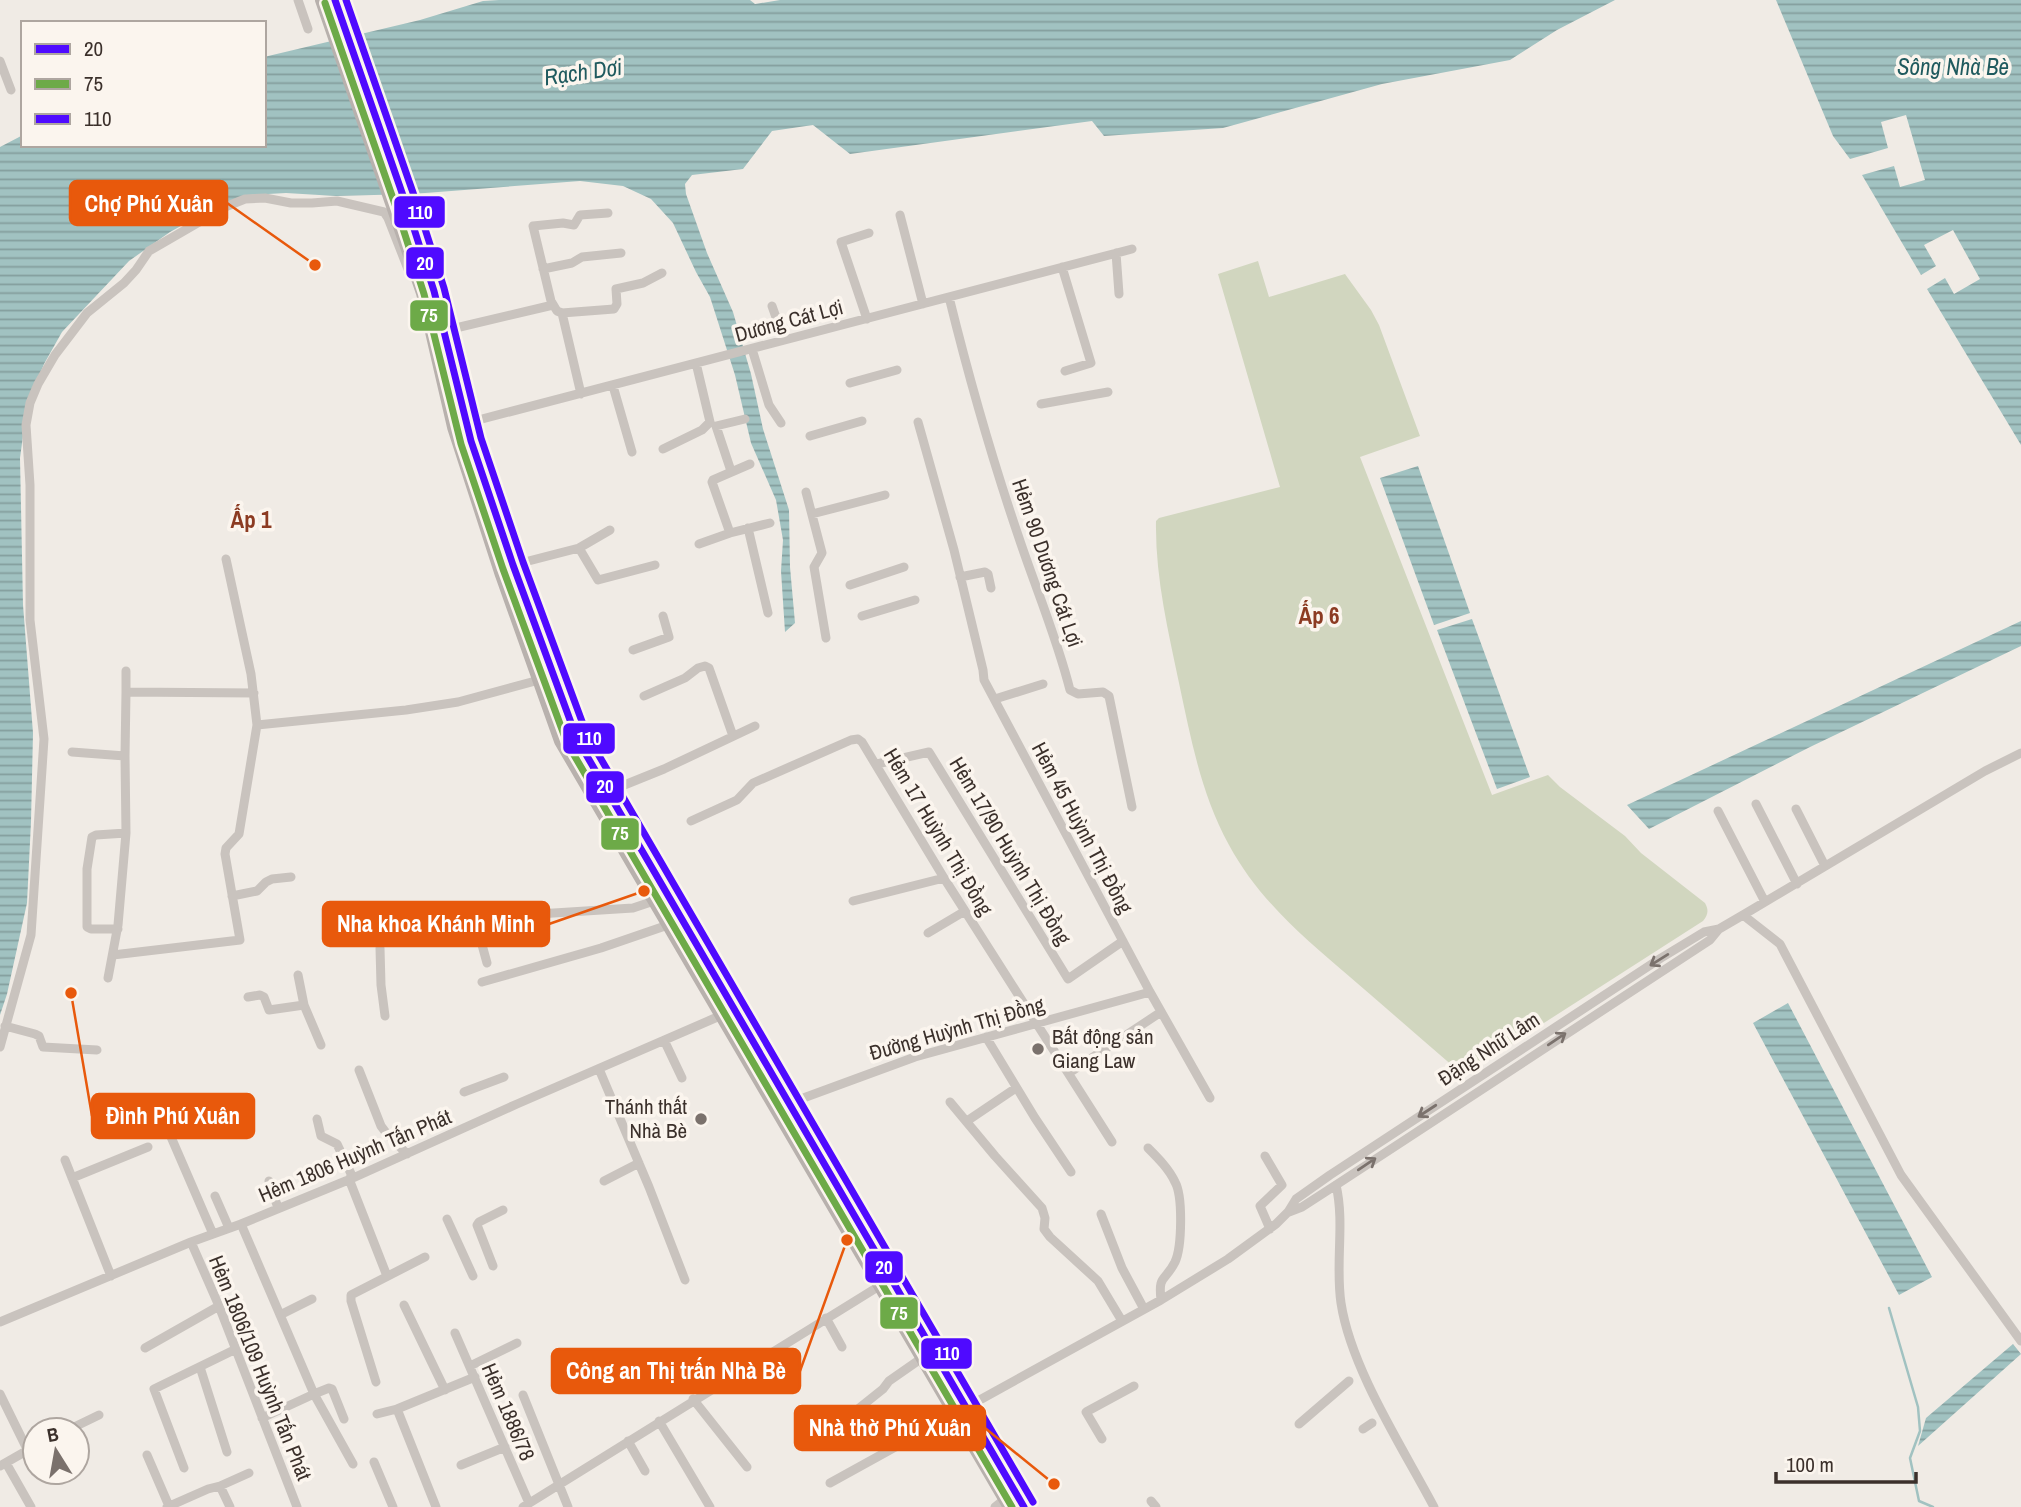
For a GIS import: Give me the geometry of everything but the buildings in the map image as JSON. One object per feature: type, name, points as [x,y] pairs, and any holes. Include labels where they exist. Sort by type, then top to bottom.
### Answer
[{"type":"main road","points":[[322,0],[334,9],[402,211],[423,293],[438,331],[460,425],[502,576],[546,678],[577,739],[922,1358],[961,1410],[1003,1504]]},
{"type":"main road","points":[[460,425],[513,565],[546,678],[561,741],[722,1015],[783,1106],[961,1410],[1024,1507]]},
{"type":"street","points":[[298,0],[308,29]]},
{"type":"street","points":[[0,61],[11,90]]},
{"type":"street","points":[[0,1047],[30,935],[44,724],[30,620],[30,485],[26,425],[30,403],[55,355],[87,313],[124,283],[149,251],[225,206],[245,199],[265,198],[312,204],[337,201],[384,212],[408,270],[426,331],[438,331],[553,305]]},
{"type":"street","points":[[608,213],[580,215],[574,225],[563,223],[533,226],[553,305],[557,311],[562,313],[614,309],[617,304],[617,289],[643,283],[663,273]]},
{"type":"street","points":[[900,215],[923,304]]},
{"type":"street","points":[[867,318],[841,242],[869,233]]},
{"type":"street","name":"Dương Cát Lợi","points":[[460,425],[1132,249]]},
{"type":"street","points":[[543,269],[582,257],[621,253]]},
{"type":"street","points":[[1116,253],[1119,294]]},
{"type":"street","points":[[1062,267],[1091,363],[1065,371]]},
{"type":"street","name":"Hẻm 90 Dương Cát Lợi","points":[[949,297],[990,449],[1018,537],[1060,652],[1070,690],[1078,694],[1103,692],[1109,696],[1132,807]]},
{"type":"street","points":[[772,306],[784,340]]},
{"type":"street","points":[[562,313],[581,394]]},
{"type":"street","points":[[750,349],[769,405],[782,423]]},
{"type":"street","points":[[663,449],[702,430],[710,422],[696,363]]},
{"type":"street","points":[[850,383],[897,370]]},
{"type":"street","points":[[612,386],[632,452]]},
{"type":"street","points":[[1041,404],[1108,392]]},
{"type":"street","points":[[731,471],[716,426],[745,419]]},
{"type":"street","points":[[810,436],[862,421]]},
{"type":"street","name":"Hẻm 45 Huỳnh Thị Đồng","points":[[918,422],[960,577],[984,680],[1150,992],[1210,1098]]},
{"type":"street","points":[[730,533],[712,482],[750,464]]},
{"type":"street","points":[[806,492],[822,553],[814,567],[826,638]]},
{"type":"street","points":[[812,514],[885,495]]},
{"type":"street","points":[[699,544],[770,523]]},
{"type":"street","points":[[748,528],[768,613]]},
{"type":"street","points":[[513,565],[579,548],[610,530]]},
{"type":"street","points":[[579,548],[598,580],[655,565]]},
{"type":"street","points":[[113,955],[240,940],[225,854],[226,848],[239,834],[257,725],[254,694],[226,559]]},
{"type":"street","points":[[850,585],[904,567]]},
{"type":"street","points":[[960,577],[985,572],[988,574],[991,588]]},
{"type":"street","points":[[862,616],[915,600]]},
{"type":"street","points":[[633,650],[669,638],[663,616]]},
{"type":"street","points":[[643,696],[705,666],[709,668],[733,736]]},
{"type":"street","points":[[108,978],[118,929],[126,833],[126,671]]},
{"type":"street","points":[[257,725],[458,702],[546,678]]},
{"type":"street","points":[[995,699],[1043,684]]},
{"type":"street","points":[[126,692],[254,694]]},
{"type":"street","points":[[607,792],[664,769],[755,726]]},
{"type":"street","name":"Hẻm 17 Huỳnh Thị Đồng","points":[[691,821],[737,800],[753,783],[850,740],[858,739],[862,742],[944,878],[1112,1142]]},
{"type":"street","points":[[72,752],[125,756]]},
{"type":"street","name":"Hẻm 17/90 Huỳnh Thị Đồng","points":[[877,764],[929,752],[1068,979],[1123,942]]},
{"type":"street","name":"Đặng Nhữ Lâm","points":[[1288,1213],[1296,1199],[1330,1175],[1588,1004],[1704,932],[1719,929],[1985,771],[2021,753]]},
{"type":"street","points":[[1756,804],[1797,884]]},
{"type":"street","points":[[1796,809],[1825,866]]},
{"type":"street","points":[[1718,811],[1765,902]]},
{"type":"street","points":[[118,929],[87,927],[87,869],[92,836],[126,833]]},
{"type":"street","points":[[232,896],[257,891],[272,879],[290,877]]},
{"type":"street","points":[[853,901],[944,878]]},
{"type":"street","points":[[487,963],[478,934],[477,920],[633,908],[654,901]]},
{"type":"street","points":[[928,933],[965,911]]},
{"type":"street","points":[[1743,915],[1780,944],[1901,1175],[2021,1341]]},
{"type":"street","points":[[482,982],[668,925]]},
{"type":"street","name":"Đặng Nhữ Lâm","points":[[830,1483],[1161,1300],[1228,1259],[1288,1213],[1302,1207],[1710,940],[1719,929]]},
{"type":"street","points":[[380,948],[385,1016]]},
{"type":"street","points":[[298,975],[304,1005],[321,1045]]},
{"type":"street","name":"Đường Huỳnh Thị Đồng","points":[[783,1106],[887,1066],[1150,992]]},
{"type":"street","points":[[248,997],[264,997],[269,1010],[304,1005]]},
{"type":"street","points":[[1069,1073],[1161,1012]]},
{"type":"street","name":"Hẻm 1806 Huỳnh Tấn Phát","points":[[0,1322],[351,1178],[722,1015]]},
{"type":"street","points":[[5,1026],[35,1034],[43,1047],[97,1050]]},
{"type":"street","points":[[986,1037],[1071,1172]]},
{"type":"street","points":[[664,1041],[682,1078]]},
{"type":"street","points":[[599,1069],[685,1280]]},
{"type":"street","points":[[359,1070],[381,1126],[407,1154]]},
{"type":"street","points":[[464,1092],[504,1077]]},
{"type":"street","points":[[967,1121],[1016,1088]]},
{"type":"street","points":[[950,1102],[1042,1208],[1044,1229],[1098,1281],[1122,1321]]},
{"type":"street","points":[[317,1119],[321,1136],[337,1144],[387,1276]]},
{"type":"street","points":[[168,1130],[213,1234]]},
{"type":"street","points":[[72,1178],[148,1147]]},
{"type":"street","points":[[1148,1148],[1175,1181],[1180,1206],[1180,1245],[1176,1261],[1160,1282],[1161,1300]]},
{"type":"street","points":[[1265,1156],[1282,1185],[1260,1206],[1270,1229]]},
{"type":"street","points":[[65,1160],[111,1276]]},
{"type":"street","points":[[604,1181],[639,1163]]},
{"type":"street","points":[[269,1181],[278,1209]]},
{"type":"street","points":[[1336,1185],[1339,1204],[1338,1274],[1341,1305],[1350,1335],[1357,1357],[1387,1421],[1434,1507]]},
{"type":"street","points":[[215,1196],[229,1228]]},
{"type":"street","points":[[493,1266],[477,1225],[503,1210]]},
{"type":"street","points":[[1101,1214],[1122,1268],[1144,1309]]},
{"type":"street","points":[[447,1219],[473,1276]]},
{"type":"street","points":[[241,1224],[314,1394],[352,1464]]},
{"type":"street","name":"Hẻm 1806/109 Huỳnh Tấn Phát","points":[[191,1242],[219,1306],[297,1507]]},
{"type":"street","points":[[376,1382],[351,1297],[353,1293],[425,1257]]},
{"type":"street","points":[[526,1505],[693,1399],[881,1285]]},
{"type":"street","points":[[280,1315],[312,1300]]},
{"type":"street","points":[[404,1305],[445,1390]]},
{"type":"street","points":[[145,1348],[219,1306]]},
{"type":"street","points":[[826,1318],[842,1347]]},
{"type":"street","name":"Hẻm 1886/78","points":[[455,1333],[505,1447],[526,1505]]},
{"type":"street","points":[[470,1366],[517,1343]]},
{"type":"street","points":[[184,1468],[154,1389],[234,1350]]},
{"type":"street","points":[[859,1409],[889,1381],[922,1358]]},
{"type":"street","points":[[200,1367],[227,1452]]},
{"type":"street","points":[[377,1414],[397,1409],[475,1377]]},
{"type":"street","points":[[1299,1424],[1344,1384]]},
{"type":"street","points":[[1102,1439],[1086,1412],[1135,1386]]},
{"type":"street","points":[[262,1418],[329,1388],[332,1389],[344,1419]]},
{"type":"street","points":[[0,1394],[21,1431]]},
{"type":"street","points":[[523,1395],[568,1507]]},
{"type":"street","points":[[693,1399],[747,1467]]},
{"type":"street","points":[[397,1409],[436,1507]]},
{"type":"street","points":[[91,1419],[99,1415]]},
{"type":"street","points":[[659,1421],[710,1507]]},
{"type":"street","points":[[628,1441],[645,1471]]},
{"type":"street","points":[[461,1465],[505,1447]]},
{"type":"street","points":[[21,1454],[3,1465],[31,1507]]},
{"type":"street","points":[[147,1455],[168,1506],[208,1489],[222,1490],[249,1473]]},
{"type":"street","points":[[374,1462],[393,1507]]},
{"type":"street","points":[[222,1490],[230,1507]]},
{"type":"green space","points":[[1258,261],[1269,297],[1345,274],[1379,325],[1420,436],[1360,457],[1492,795],[1548,775],[1625,836],[1641,853],[1705,903],[1707,908],[1703,921],[1469,1071],[1454,1067],[1283,917],[1254,883],[1229,845],[1211,806],[1198,766],[1163,603],[1156,521],[1280,487],[1218,274]]},
{"type":"water","name":"Rạch Dơi","points":[[750,0],[755,4],[780,0],[1615,0],[1557,30],[1510,60],[1382,84],[1223,128],[1104,136],[1092,121],[850,154],[813,125],[772,131],[743,169],[692,175],[685,184],[686,194],[707,253],[733,312],[763,429],[789,510],[795,623],[785,632],[781,571],[783,540],[776,500],[751,443],[735,375],[710,297],[673,223],[651,199],[623,186],[580,181],[412,194],[249,195],[215,207],[170,232],[129,261],[62,332],[44,364],[27,406],[20,458],[23,605],[33,733],[31,822],[27,903],[0,1015],[0,147],[21,136],[21,147],[266,147],[266,57],[420,20],[483,1]]},
{"type":"water","name":"Sông Nhà Bè","points":[[1776,0],[2021,0],[2021,445],[1927,289],[1945,278],[1954,294],[1980,279],[1953,230],[1924,245],[1936,266],[1921,275],[1862,175],[1894,166],[1900,187],[1925,180],[1906,115],[1881,122],[1888,148],[1850,159],[1833,136]]},
{"type":"water","points":[[1418,466],[1470,613],[1434,625],[1380,478]]},
{"type":"water","points":[[1472,619],[1530,777],[1497,789],[1437,630]]},
{"type":"water","points":[[2021,621],[2021,646],[1810,747],[1649,829],[1627,805]]},
{"type":"water","points":[[1788,1003],[1932,1277],[1899,1295],[1753,1023]]},
{"type":"water","points":[[2013,1344],[2021,1354],[1918,1446],[1926,1418]]},
{"type":"waterway","points":[[1889,1308],[1918,1407],[1920,1431],[1910,1458],[1919,1501],[1933,1507]]},
{"type":"transit line","name":"20","points":[[335,0],[434,291],[471,441],[577,739],[1024,1507]]},
{"type":"transit line","name":"110","points":[[346,0],[444,288],[481,438],[523,562],[587,735],[1033,1502]]},
{"type":"transit line","name":"75","points":[[325,3],[424,294],[461,444],[503,569],[567,743],[1012,1507]]},
{"type":"place","name":"Chợ Phú Xuân","points":[[315,265]]},
{"type":"place","name":"Nha khoa Khánh Minh","points":[[644,891]]},
{"type":"place","name":"Đình Phú Xuân","points":[[71,993]]},
{"type":"place","name":"Bất động sản Giang Law","points":[[1038,1049]]},
{"type":"place","name":"Thánh thất Nhà Bè","points":[[701,1119]]},
{"type":"place","name":"Công an Thị trấn Nhà Bè","points":[[847,1240]]},
{"type":"place","name":"Nhà thờ Phú Xuân","points":[[1054,1484]]},
{"type":"district","name":"Ấp 1","points":[[251,520]]},
{"type":"district","name":"Ấp 6","points":[[1319,616]]}]
